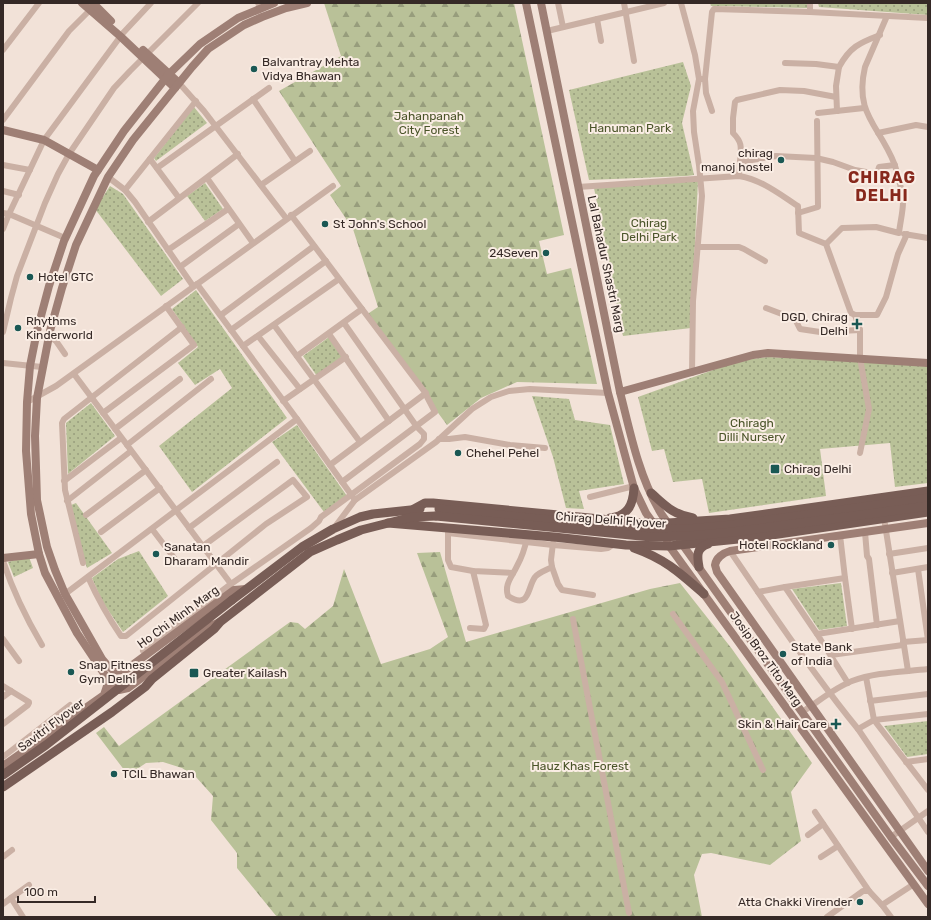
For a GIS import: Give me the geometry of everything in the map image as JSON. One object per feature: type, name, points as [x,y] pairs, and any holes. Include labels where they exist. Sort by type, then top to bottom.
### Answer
[{"type":"main road","points":[[594,519],[616,517],[624,513],[632,502],[634,487]]},
{"type":"main road","points":[[414,509],[425,503],[434,503],[558,516],[668,523],[730,519],[928,491]]},
{"type":"main road","points":[[651,493],[668,509],[683,516],[707,521]]},
{"type":"main road","name":"Chirag Delhi Flyover","points":[[388,523],[438,513],[651,530],[688,529],[732,525],[928,498]]},
{"type":"main road","name":"Chirag Delhi Flyover","points":[[414,509],[651,537],[689,536],[740,531],[928,506]]},
{"type":"main road","points":[[803,508],[806,530]]},
{"type":"main road","name":"Ho Chi Minh Marg","points":[[246,589],[302,548],[333,529],[360,517],[414,509]]},
{"type":"main road","points":[[3,787],[78,736],[145,687],[152,679],[214,629],[220,622],[310,552],[349,535],[388,523],[448,531],[527,538],[626,545],[669,546],[806,530],[928,512]]},
{"type":"main road","points":[[554,540],[564,534],[568,528],[566,520],[558,516]]},
{"type":"main road","points":[[699,567],[697,556],[698,550],[702,546],[711,542]]},
{"type":"main road","points":[[626,545],[651,554],[674,568],[704,594]]},
{"type":"main road","name":"Savitri Flyover","points":[[3,775],[46,745],[246,589]]},
{"type":"street","points":[[3,50],[39,3]]},
{"type":"street","points":[[82,3],[93,5],[177,86],[196,101],[261,184],[314,246],[426,393],[435,413],[342,482]]},
{"type":"street","points":[[3,229],[6,214],[18,195],[44,140],[122,34],[151,3]]},
{"type":"street","points":[[3,332],[15,283],[36,226],[48,195],[69,154],[114,88],[198,3]]},
{"type":"street","points":[[220,622],[211,626],[128,688],[122,690],[113,688],[77,633],[45,573],[39,554],[30,514],[27,476],[27,402],[30,366],[37,331],[49,286],[65,238],[94,176],[124,131],[167,76],[200,44],[238,18],[259,6],[274,3]]},
{"type":"street","points":[[297,419],[65,594],[54,570],[47,547],[37,500],[35,452],[37,398],[42,367],[62,288],[76,245],[108,177],[133,140],[208,49],[225,37],[262,16],[306,3]]},
{"type":"street","name":"Lal Bahadur Shastri Marg","points":[[526,3],[608,393],[634,487],[646,513],[669,546]]},
{"type":"street","name":"Lal Bahadur Shastri Marg","points":[[541,3],[620,392],[636,455],[658,509],[683,545]]},
{"type":"street","points":[[558,3],[563,27]]},
{"type":"street","points":[[624,3],[634,61]]},
{"type":"street","points":[[546,31],[664,3]]},
{"type":"street","points":[[681,3],[694,55],[712,111]]},
{"type":"street","points":[[810,3],[810,12]]},
{"type":"street","points":[[3,120],[69,31],[93,5]]},
{"type":"street","points":[[692,373],[693,301],[702,196],[693,112],[702,79],[712,12],[714,10],[810,12],[928,18]]},
{"type":"street","points":[[887,16],[865,67],[863,75],[862,98],[864,108],[895,165],[903,202],[899,233]]},
{"type":"street","points":[[597,19],[601,41]]},
{"type":"street","points":[[837,111],[836,97],[838,67],[846,55],[856,46],[880,35]]},
{"type":"street","points":[[786,63],[816,64],[838,67]]},
{"type":"street","points":[[157,168],[269,88]]},
{"type":"street","points":[[738,176],[741,144],[740,140],[733,133],[734,110],[737,100],[780,90],[804,91],[836,97]]},
{"type":"street","points":[[253,99],[295,161]]},
{"type":"street","points":[[125,190],[196,101]]},
{"type":"street","points":[[818,113],[864,108]]},
{"type":"street","points":[[798,213],[818,206],[816,158],[817,121]]},
{"type":"street","points":[[878,133],[916,125],[928,127]]},
{"type":"street","points":[[3,130],[52,143],[98,170]]},
{"type":"street","points":[[261,184],[310,151]]},
{"type":"street","points":[[148,222],[238,154]]},
{"type":"street","points":[[740,162],[776,156],[816,158],[855,170],[877,174],[879,167],[895,165]]},
{"type":"street","points":[[150,159],[179,198]]},
{"type":"street","points":[[3,165],[30,170]]},
{"type":"street","points":[[578,187],[738,176],[751,178],[768,186],[798,206],[799,233],[826,244],[851,313],[855,315],[860,330],[860,358],[869,409],[860,453]]},
{"type":"street","points":[[108,177],[125,190],[180,267],[221,315],[354,500]]},
{"type":"street","points":[[206,178],[253,244]]},
{"type":"street","points":[[27,402],[37,398],[74,374],[333,186]]},
{"type":"street","points":[[3,191],[18,195]]},
{"type":"street","points":[[168,250],[228,209]]},
{"type":"street","points":[[6,214],[65,238]]},
{"type":"street","points":[[180,267],[239,224]]},
{"type":"street","points":[[826,244],[842,228],[876,226],[899,233],[928,238]]},
{"type":"street","points":[[855,315],[877,315],[886,297],[898,254],[907,234]]},
{"type":"street","points":[[221,315],[314,246]]},
{"type":"street","points":[[698,247],[739,247],[765,261]]},
{"type":"street","points":[[231,330],[326,262]]},
{"type":"street","points":[[243,346],[339,279]]},
{"type":"street","points":[[103,413],[193,347],[194,342],[166,306]]},
{"type":"street","points":[[766,308],[795,319],[800,329],[820,332],[860,330]]},
{"type":"street","points":[[297,356],[362,309]]},
{"type":"street","points":[[143,651],[231,584],[311,528],[319,521],[321,517],[350,494],[420,444],[424,439],[424,434],[416,427],[344,323]]},
{"type":"street","points":[[274,325],[360,442]]},
{"type":"street","points":[[83,563],[67,501],[64,481],[62,423],[64,419],[91,397],[182,327]]},
{"type":"street","points":[[329,334],[389,421]]},
{"type":"street","points":[[49,336],[56,341],[65,354]]},
{"type":"street","points":[[258,336],[300,389]]},
{"type":"street","points":[[620,392],[753,355],[768,353],[928,363]]},
{"type":"street","points":[[283,401],[346,357]]},
{"type":"street","points":[[3,363],[42,367]]},
{"type":"street","points":[[74,374],[231,584]]},
{"type":"street","points":[[115,429],[180,379]]},
{"type":"street","points":[[127,445],[212,379]]},
{"type":"street","points":[[333,529],[354,500],[439,439],[472,409],[491,398],[509,391],[530,389],[608,393]]},
{"type":"street","points":[[330,465],[426,393]]},
{"type":"street","points":[[439,439],[465,436],[510,445],[545,448]]},
{"type":"street","points":[[64,481],[121,438]]},
{"type":"street","points":[[67,501],[132,451]]},
{"type":"street","points":[[189,528],[278,462]]},
{"type":"street","points":[[86,514],[146,470]]},
{"type":"street","points":[[88,577],[104,609],[121,636],[124,636],[271,520],[307,497],[293,480],[203,546]]},
{"type":"street","points":[[590,497],[634,487]]},
{"type":"street","points":[[101,532],[160,488]]},
{"type":"street","points":[[884,518],[908,672]]},
{"type":"street","points":[[928,523],[730,551],[721,555],[715,565],[717,572],[928,871]]},
{"type":"street","points":[[152,529],[178,563]]},
{"type":"street","points":[[448,531],[449,564],[451,567],[513,573]]},
{"type":"street","points":[[864,532],[867,556],[870,559],[877,625]]},
{"type":"street","points":[[840,536],[852,628]]},
{"type":"street","points":[[527,538],[517,568],[507,584],[506,591],[508,596],[512,599],[521,600],[526,598],[536,576],[552,567]]},
{"type":"street","points":[[554,540],[551,560],[552,567],[558,584],[562,590],[593,595]]},
{"type":"street","name":"Josip Broz Tito Marg","points":[[683,545],[891,837],[928,886]]},
{"type":"street","name":"Josip Broz Tito Marg","points":[[669,546],[928,904]]},
{"type":"street","points":[[889,554],[928,548]]},
{"type":"street","points":[[730,551],[829,694],[858,729],[928,832]]},
{"type":"street","points":[[39,554],[3,559],[11,586],[23,612],[42,644]]},
{"type":"street","points":[[892,573],[928,568]]},
{"type":"street","points":[[831,655],[928,640],[918,569]]},
{"type":"street","points":[[470,628],[484,629],[486,625],[473,570]]},
{"type":"street","points":[[758,592],[845,578]]},
{"type":"street","points":[[785,587],[818,634],[848,683]]},
{"type":"street","name":"Ho Chi Minh Marg","points":[[65,594],[102,659],[109,668],[117,672],[127,669],[234,590],[246,589]]},
{"type":"street","points":[[673,614],[722,682],[763,770]]},
{"type":"street","points":[[573,619],[629,913]]},
{"type":"street","points":[[818,634],[900,621]]},
{"type":"street","points":[[3,639],[19,661]]},
{"type":"street","points":[[154,650],[150,656],[150,659],[155,664],[162,663]]},
{"type":"street","points":[[802,712],[848,683],[866,677],[928,669]]},
{"type":"street","points":[[866,677],[874,720],[928,790]]},
{"type":"street","points":[[3,766],[104,695],[108,686],[108,679]]},
{"type":"street","points":[[3,686],[29,702],[28,706],[3,724]]},
{"type":"street","points":[[3,696],[11,690]]},
{"type":"street","points":[[870,701],[928,694]]},
{"type":"street","points":[[3,757],[70,705]]},
{"type":"street","points":[[858,729],[874,720],[928,714]]},
{"type":"street","points":[[69,720],[78,720],[80,724],[80,732],[78,736]]},
{"type":"street","points":[[906,762],[928,759]]},
{"type":"street","points":[[891,837],[928,811]]},
{"type":"street","points":[[815,812],[869,891],[891,917]]},
{"type":"street","points":[[808,834],[823,824]]},
{"type":"street","points":[[821,857],[838,846]]},
{"type":"street","points":[[3,857],[12,850]]},
{"type":"street","points":[[882,905],[914,884]]},
{"type":"street","points":[[3,904],[29,885]]},
{"type":"street","points":[[827,917],[863,891],[869,891]]},
{"type":"street","points":[[11,898],[23,917]]},
{"type":"green space","name":"Jahanpanah City Forest","points":[[324,3],[514,3],[564,235],[539,241],[547,274],[571,268],[597,384],[517,382],[481,398],[447,425],[366,315],[378,307],[353,229],[330,195],[341,186],[279,91],[341,56]]},
{"type":"green space","points":[[710,3],[807,3],[807,8],[711,6]]},
{"type":"green space","points":[[818,3],[928,3],[928,15],[819,7]]},
{"type":"green space","name":"Hanuman Park","points":[[683,62],[691,86],[682,123],[694,175],[589,180],[569,90]]},
{"type":"green space","points":[[194,107],[207,123],[156,161],[154,158]]},
{"type":"green space","name":"Chirag Delhi Park","points":[[698,180],[691,328],[623,336],[594,188]]},
{"type":"green space","points":[[205,183],[223,209],[205,221],[187,196]]},
{"type":"green space","points":[[110,186],[123,194],[183,279],[161,296],[95,209]]},
{"type":"green space","points":[[196,290],[287,418],[192,492],[159,446],[232,388],[220,369],[195,385],[178,363],[198,347],[172,309]]},
{"type":"green space","points":[[329,337],[343,356],[317,376],[303,356]]},
{"type":"green space","name":"Chiragh Dilli Nursery","points":[[768,357],[928,365],[928,483],[895,487],[890,443],[820,449],[826,496],[709,513],[702,479],[673,482],[664,449],[652,451],[638,397],[738,361]]},
{"type":"green space","points":[[532,396],[569,399],[575,420],[610,425],[624,484],[579,491],[584,509],[566,508],[553,457]]},
{"type":"green space","points":[[91,403],[115,436],[68,474],[66,423]]},
{"type":"green space","points":[[297,425],[347,496],[324,512],[272,442]]},
{"type":"green space","points":[[76,503],[112,553],[87,568],[77,535],[71,505]]},
{"type":"green space","points":[[139,551],[168,596],[123,632],[102,601],[92,578],[118,559]]},
{"type":"green space","name":"Hauz Khas Forest","points":[[440,552],[466,642],[650,589],[680,583],[732,649],[812,763],[791,792],[801,841],[770,865],[711,853],[702,854],[694,875],[702,917],[277,917],[237,868],[237,853],[211,820],[213,796],[196,777],[182,768],[163,762],[146,763],[128,775],[96,733],[104,727],[119,746],[290,622],[298,623],[305,629],[333,606],[344,569],[381,664],[430,649],[448,637],[417,553]]},
{"type":"green space","points":[[29,557],[33,568],[14,577],[8,562]]},
{"type":"green space","points":[[841,583],[847,626],[819,630],[792,589]]},
{"type":"green space","points":[[928,721],[928,754],[907,757],[884,726]]},
{"type":"place","name":"Balvantray Mehta Vidya Bhawan","points":[[254,69]]},
{"type":"place","name":"chirag manoj hostel","points":[[781,160]]},
{"type":"place","name":"St John's School","points":[[325,224]]},
{"type":"place","name":"24Seven","points":[[546,253]]},
{"type":"place","name":"Hotel GTC","points":[[30,277]]},
{"type":"place","name":"DGD, Chirag Delhi","points":[[857,324]]},
{"type":"place","name":"Rhythms Kinderworld","points":[[18,328]]},
{"type":"place","name":"Chehel Pehel","points":[[458,453]]},
{"type":"place","name":"Chirag Delhi","points":[[775,469]]},
{"type":"place","name":"Hotel Rockland","points":[[831,545]]},
{"type":"place","name":"Sanatan Dharam Mandir","points":[[156,554]]},
{"type":"place","name":"State Bank of India","points":[[783,654]]},
{"type":"place","name":"Snap Fitness Gym Delhi","points":[[71,672]]},
{"type":"place","name":"Greater Kailash","points":[[194,673]]},
{"type":"place","name":"Skin & Hair Care","points":[[836,724]]},
{"type":"place","name":"TCIL Bhawan","points":[[114,774]]},
{"type":"place","name":"Atta Chakki Virender","points":[[860,902]]},
{"type":"district","name":"CHIRAG DELHI","points":[[882,186]]}]
